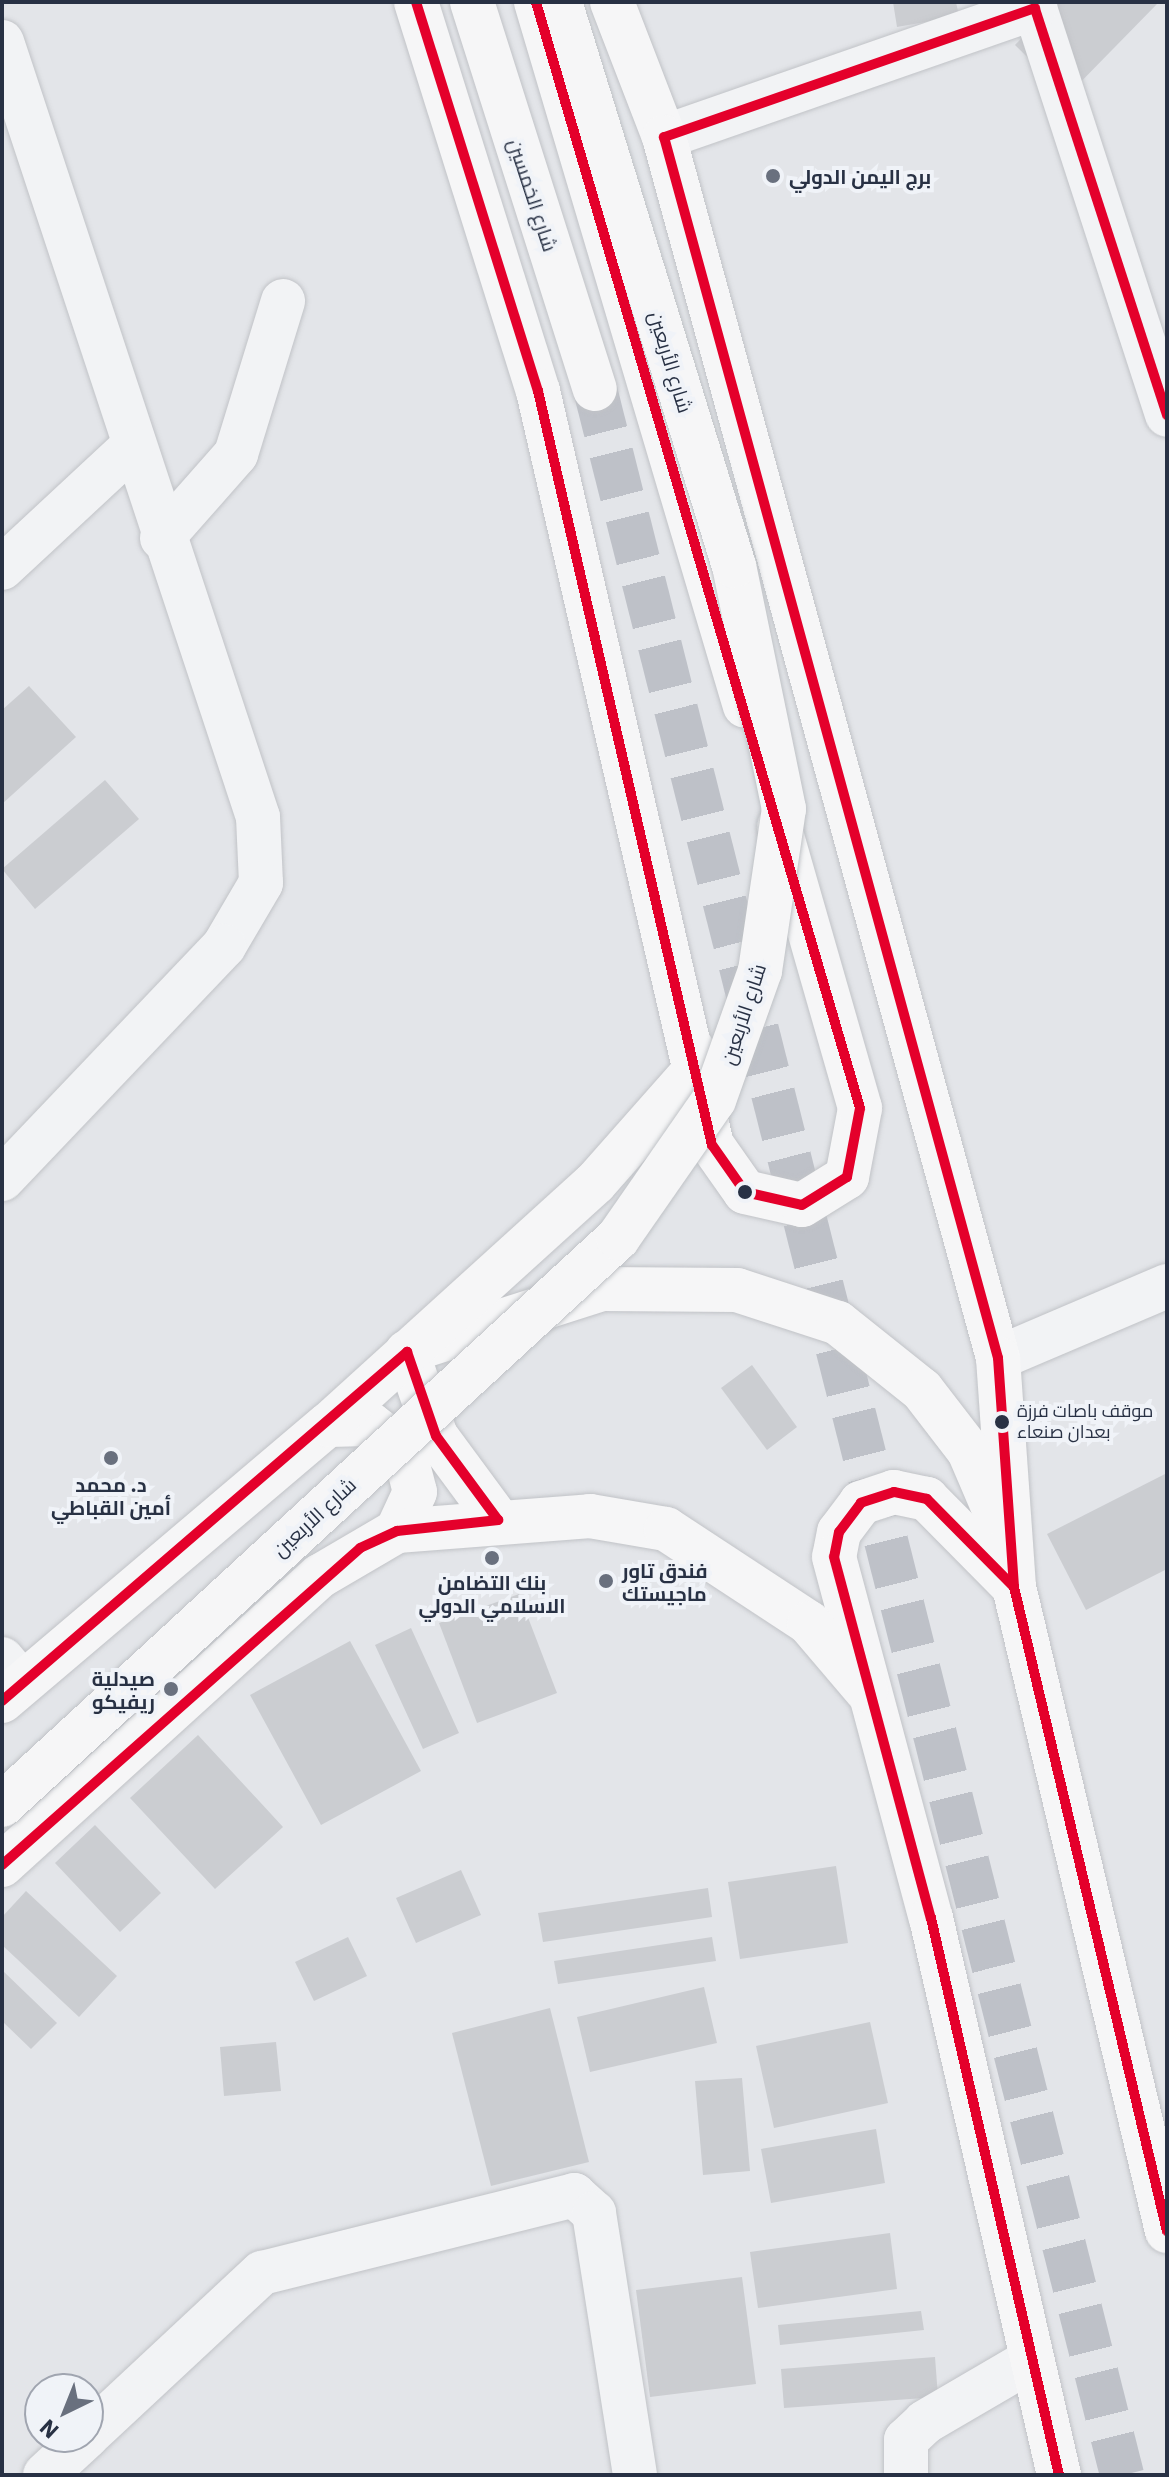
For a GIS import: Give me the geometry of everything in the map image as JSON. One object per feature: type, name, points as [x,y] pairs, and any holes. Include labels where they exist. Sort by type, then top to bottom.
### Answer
[{"type":"main road","points":[[416,2],[538,391],[682,995],[712,1145],[745,1192],[802,1205],[847,1177],[860,1108],[536,2]]},
{"type":"main road","name":"شارع الخمسين","points":[[472,2],[595,389]]},
{"type":"main road","name":"شارع الأربعين","points":[[2,1805],[618,1238],[714,1100],[760,971],[784,809],[734,566],[560,2]]},
{"type":"main road","points":[[612,2],[664,137],[998,1358],[1005,1534],[1014,1587],[1167,2231]]},
{"type":"main road","points":[[9,1681],[328,1425],[595,1183],[696,1069],[682,995]]},
{"type":"main road","points":[[407,1352],[602,1289],[737,1290],[838,1323],[922,1390],[969,1451],[1005,1534]]},
{"type":"main road","points":[[407,1352],[436,1436],[498,1520]]},
{"type":"main road","points":[[328,1425],[370,1424],[404,1450],[415,1492],[397,1531]]},
{"type":"main road","points":[[1014,1587],[927,1499],[894,1492],[861,1503],[839,1532],[834,1557],[872,1697],[1059,2475]]},
{"type":"main road","points":[[2,1865],[320,1576],[397,1531],[498,1520],[590,1516],[666,1529],[809,1623],[872,1697]]},
{"type":"street","points":[[664,137],[1034,5],[1167,415]]},
{"type":"street","points":[[2,42],[131,448],[258,817],[261,883],[224,946],[2,1179]]},
{"type":"street","points":[[162,538],[236,454],[283,301]]},
{"type":"street","points":[[2,568],[131,448]]},
{"type":"street","points":[[998,1358],[1167,1286]]},
{"type":"street","points":[[104,2420],[262,2273],[574,2195],[594,2213],[635,2475]]},
{"type":"street","points":[[906,2475],[906,2440],[1031,2360]]},
{"type":"street","points":[[45,2475],[69,2453]]},
{"type":"building","points":[[893,2],[956,2],[959,16],[897,27]]},
{"type":"building","points":[[1056,2],[1159,2],[1067,96],[1015,45]]},
{"type":"building","points":[[29,686],[76,737],[2,804],[2,710]]},
{"type":"building","points":[[105,780],[139,819],[35,909],[2,869]]},
{"type":"building","points":[[752,1365],[797,1427],[767,1450],[721,1388]]},
{"type":"building","points":[[1167,1473],[1167,1569],[1086,1610],[1047,1534]]},
{"type":"building","points":[[519,1594],[557,1693],[477,1723],[439,1623]]},
{"type":"building","points":[[411,1628],[459,1733],[423,1749],[375,1645]]},
{"type":"building","points":[[350,1641],[421,1771],[321,1825],[250,1695]]},
{"type":"building","points":[[198,1735],[283,1827],[215,1889],[130,1798]]},
{"type":"building","points":[[95,1825],[161,1893],[120,1932],[55,1863]]},
{"type":"building","points":[[836,1866],[848,1943],[740,1959],[728,1882]]},
{"type":"building","points":[[461,1870],[481,1915],[416,1943],[396,1898]]},
{"type":"building","points":[[708,1888],[712,1917],[543,1942],[538,1913]]},
{"type":"building","points":[[26,1891],[117,1976],[79,2017],[2,1945],[2,1917]]},
{"type":"building","points":[[348,1937],[367,1976],[314,2001],[295,1962]]},
{"type":"building","points":[[712,1937],[716,1961],[558,1984],[554,1961]]},
{"type":"building","points":[[2,1970],[57,2023],[31,2049],[2,2021]]},
{"type":"building","points":[[704,1987],[717,2043],[590,2072],[577,2017]]},
{"type":"building","points":[[550,2008],[589,2162],[491,2186],[452,2033]]},
{"type":"building","points":[[870,2022],[888,2103],[774,2128],[756,2046]]},
{"type":"building","points":[[276,2042],[281,2091],[224,2096],[220,2047]]},
{"type":"building","points":[[742,2078],[750,2171],[703,2175],[695,2081]]},
{"type":"building","points":[[876,2129],[885,2183],[771,2203],[761,2149]]},
{"type":"building","points":[[890,2233],[897,2289],[758,2308],[750,2252]]},
{"type":"building","points":[[742,2277],[756,2384],[650,2397],[636,2290]]},
{"type":"building","points":[[921,2311],[924,2330],[780,2345],[778,2325]]},
{"type":"building","points":[[935,2357],[938,2397],[784,2408],[781,2369]]},
{"type":"tunnel","points":[[595,389],[1122,2475]]},
{"type":"transit line","points":[[416,2],[538,391],[712,1145],[745,1192],[802,1205],[847,1177],[860,1108],[536,2]]},
{"type":"transit line","points":[[1167,415],[1035,8],[664,137],[998,1358],[1014,1587],[1167,2231]]},
{"type":"transit line","points":[[2,1701],[407,1352]]},
{"type":"transit line","points":[[2,1865],[360,1548],[397,1531],[498,1520],[436,1436],[407,1352]]},
{"type":"transit line","points":[[1014,1587],[927,1499],[894,1492],[861,1503],[839,1532],[834,1557],[931,1918],[1059,2475]]},
{"type":"place","name":"برج اليمن الدولي","points":[[773,176]]},
{"type":"place","name":"موقف باصات فرزة بعدان صنعاء","points":[[1002,1422]]},
{"type":"place","name":"د. محمد أمين القباطي","points":[[111,1458]]},
{"type":"place","name":"بنك التضامن الاسلامي الدولي","points":[[492,1558]]},
{"type":"place","name":"فندق تاور ماجيستك","points":[[606,1581]]},
{"type":"place","name":"صيدلية ريفيكو","points":[[171,1689]]}]
